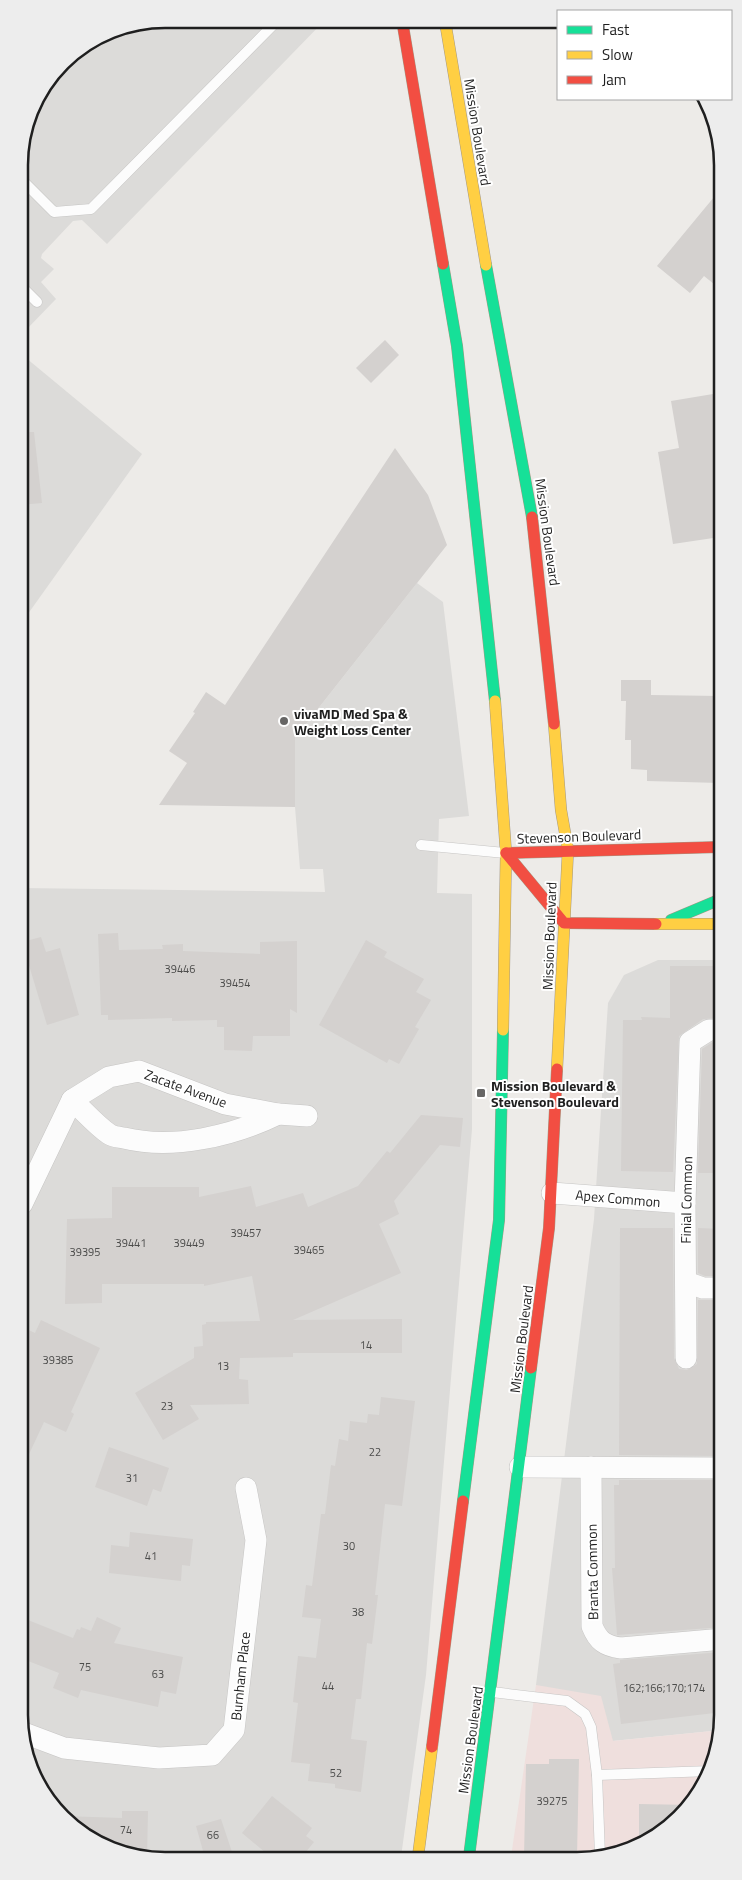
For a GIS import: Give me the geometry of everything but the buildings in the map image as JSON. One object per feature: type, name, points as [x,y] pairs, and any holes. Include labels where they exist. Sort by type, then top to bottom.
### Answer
[{"type":"main road","points":[[403,27],[457,346],[492,656],[506,853],[499,1220],[419,1852]]},
{"type":"main road","name":"Mission Boulevard","points":[[446,27],[474,198],[530,502],[547,645],[561,810],[568,850],[552,1193],[492,1692],[470,1852]]},
{"type":"main road","name":"Stevenson Boulevard","points":[[506,853],[568,850],[714,848]]},
{"type":"main road","name":"Stevenson Boulevard","points":[[506,853],[564,923]]},
{"type":"main road","points":[[652,924],[678,918],[714,902]]},
{"type":"main road","points":[[564,923],[714,924]]},
{"type":"street","name":"Finial Common","points":[[686,1358],[685,1204],[690,1042],[709,1030],[714,1030]]},
{"type":"street","name":"Zacate Avenue","points":[[278,1114],[259,1124],[211,1136],[174,1143],[139,1142],[110,1135],[72,1100],[109,1076],[138,1071],[224,1104],[278,1114],[306,1116]]},
{"type":"street","points":[[28,1192],[72,1100]]},
{"type":"street","name":"Apex Common","points":[[552,1193],[685,1204]]},
{"type":"street","points":[[686,1282],[703,1288],[714,1288]]},
{"type":"street","points":[[520,1467],[714,1468]]},
{"type":"street","name":"Branta Common","points":[[591,1467],[592,1626],[597,1638],[608,1647],[621,1648],[714,1640]]},
{"type":"street","name":"Burnham Place","points":[[29,1735],[64,1748],[159,1758],[212,1755],[234,1730],[256,1540],[246,1488]]},
{"type":"lane","points":[[28,186],[54,212],[91,209],[272,27]]},
{"type":"lane","points":[[28,292],[37,302]]},
{"type":"lane","points":[[421,845],[506,853]]},
{"type":"lane","points":[[492,1692],[566,1701],[578,1707],[584,1714],[591,1727],[597,1775],[600,1850]]},
{"type":"lane","points":[[597,1775],[702,1770]]},
{"type":"shaded area","points":[[165,27],[318,27],[107,244],[82,220],[73,221],[42,254],[41,258],[54,269],[41,282],[56,299],[28,328],[29,147],[32,129],[38,112],[46,96],[62,74],[81,56],[96,46],[129,32]]},
{"type":"shaded area","points":[[28,360],[142,454],[28,614]]},
{"type":"shaded area","points":[[417,583],[443,602],[469,816],[439,819],[437,893],[472,894],[472,1129],[426,1675],[402,1852],[156,1852],[138,1850],[104,1838],[74,1818],[62,1806],[46,1784],[38,1768],[32,1751],[29,1733],[28,888],[325,892],[323,869],[300,869],[295,807],[295,738]]},
{"type":"shaded area","points":[[658,960],[714,960],[714,1724],[713,1731],[612,1741],[536,1685],[594,1219],[608,1003],[624,975]]},
{"type":"shaded area","points":[[536,1685],[601,1696],[613,1741],[713,1731],[707,1759],[696,1784],[680,1806],[653,1829],[630,1842],[613,1848],[595,1851],[512,1852]]},
{"type":"traffic: fast","points":[[443,264],[457,346],[495,701]]},
{"type":"traffic: fast","points":[[486,265],[532,517]]},
{"type":"traffic: fast","points":[[671,920],[714,902]]},
{"type":"traffic: fast","points":[[463,1501],[499,1220],[503,1030]]},
{"type":"traffic: fast","points":[[470,1852],[531,1368]]},
{"type":"traffic: slow","points":[[446,27],[486,265]]},
{"type":"traffic: slow","points":[[495,701],[506,853],[503,1030]]},
{"type":"traffic: slow","points":[[554,724],[561,810],[568,850],[557,1069]]},
{"type":"traffic: slow","points":[[656,924],[714,924]]},
{"type":"traffic: slow","points":[[419,1852],[432,1747]]},
{"type":"traffic: jam","points":[[403,27],[443,264]]},
{"type":"traffic: jam","points":[[532,517],[554,724]]},
{"type":"traffic: jam","points":[[506,853],[714,847]]},
{"type":"traffic: jam","points":[[506,853],[564,923],[656,924]]},
{"type":"traffic: jam","points":[[531,1368],[549,1228],[557,1069]]},
{"type":"traffic: jam","points":[[432,1747],[463,1501]]},
{"type":"place","name":"vivaMD Med Spa & Weight Loss Center","points":[[284,721]]},
{"type":"place","name":"Mission Boulevard & Stevenson Boulevard","points":[[481,1093]]}]
